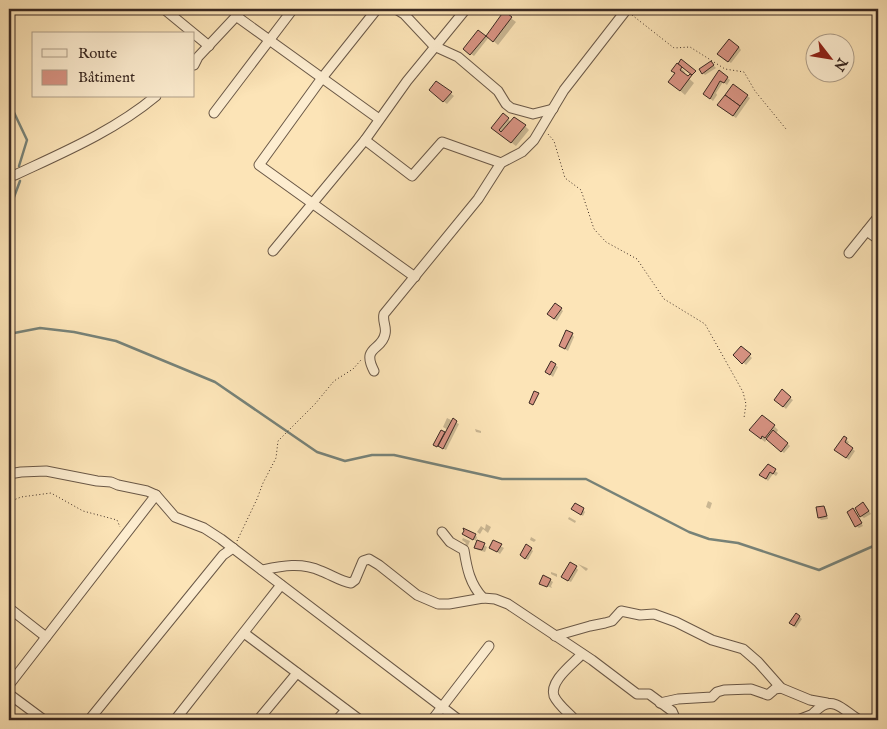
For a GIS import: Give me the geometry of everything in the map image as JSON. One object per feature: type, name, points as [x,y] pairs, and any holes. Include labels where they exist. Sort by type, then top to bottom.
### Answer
[{"type":"street","points":[[164,9],[192,32]]},
{"type":"street","points":[[195,64],[243,9]]},
{"type":"street","points":[[214,114],[293,9]]},
{"type":"street","points":[[377,9],[322,78],[259,165],[415,277]]},
{"type":"street","points":[[396,9],[404,14],[434,46],[458,57],[480,75],[498,91],[506,104],[511,108],[533,114],[553,109]]},
{"type":"street","points":[[273,251],[365,140],[434,46],[466,9]]},
{"type":"street","points":[[374,371],[369,362],[369,357],[385,334],[384,314],[478,199],[501,163],[522,152],[534,140],[564,90],[626,10]]},
{"type":"street","points":[[236,16],[379,119]]},
{"type":"street","points":[[195,34],[209,46]]},
{"type":"street","points":[[9,176],[16,175],[120,124],[153,98]]},
{"type":"street","points":[[365,140],[412,176],[442,142],[501,163]]},
{"type":"street","points":[[849,253],[878,217]]},
{"type":"street","points":[[867,231],[878,239]]},
{"type":"street","points":[[9,474],[46,471],[136,487],[156,495],[175,517],[204,528],[221,539],[459,720]]},
{"type":"street","points":[[9,685],[156,495]]},
{"type":"street","points":[[442,532],[450,542],[464,550],[468,573],[483,598]]},
{"type":"street","points":[[89,720],[222,555],[233,548]]},
{"type":"street","points":[[262,570],[287,565],[302,566],[313,568],[339,580],[351,583],[356,578],[363,561],[369,559],[417,595],[438,604],[483,598],[495,599],[508,604],[637,694],[649,694],[672,711],[676,720]]},
{"type":"street","points":[[175,720],[281,585]]},
{"type":"street","points":[[9,608],[46,637]]},
{"type":"street","points":[[555,636],[605,623],[612,620],[622,610],[640,615],[654,614],[676,622],[712,640],[743,649],[758,662],[781,688],[810,700],[838,705],[860,720]]},
{"type":"street","points":[[244,633],[360,720]]},
{"type":"street","points":[[432,720],[489,646]]},
{"type":"street","points":[[575,720],[556,699],[554,687],[560,677],[582,654]]},
{"type":"street","points":[[258,720],[297,673]]},
{"type":"street","points":[[660,703],[678,699],[710,697],[724,690],[751,690],[768,695],[775,689],[781,688]]},
{"type":"street","points":[[9,694],[44,720]]},
{"type":"street","points":[[798,720],[810,718],[827,703]]},
{"type":"street","points":[[337,720],[346,710]]},
{"type":"path","points":[[626,10],[674,48],[690,47],[726,69],[744,72],[755,91],[786,129]]},
{"type":"path","points":[[543,127],[554,141],[564,178],[581,190],[594,229],[606,242],[637,259],[664,299],[705,324],[742,392],[746,404],[744,418]]},
{"type":"path","points":[[233,548],[276,458],[278,441],[315,404],[334,381],[353,369],[363,357],[369,357]]},
{"type":"path","points":[[9,502],[21,497],[51,493],[83,511],[117,520],[125,534]]},
{"type":"building","points":[[504,11],[512,17],[493,42],[486,36]]},
{"type":"building","points":[[478,30],[486,36],[470,55],[463,49]]},
{"type":"building","points":[[729,39],[739,47],[728,62],[717,54]]},
{"type":"building","points":[[681,59],[696,71],[692,75],[678,64]]},
{"type":"building","points":[[711,61],[714,65],[702,74],[699,69]]},
{"type":"building","points":[[677,63],[682,67],[680,70],[688,76],[692,75],[680,91],[668,82],[675,73],[671,71]]},
{"type":"building","points":[[719,70],[728,77],[724,83],[720,81],[710,99],[703,94]]},
{"type":"building","points":[[436,81],[452,92],[443,102],[429,90]]},
{"type":"building","points":[[733,84],[748,95],[740,106],[725,95]]},
{"type":"building","points":[[725,95],[740,106],[733,116],[717,105]]},
{"type":"building","points":[[503,113],[509,118],[499,130],[501,132],[514,117],[526,125],[511,143],[491,128]]},
{"type":"building","points":[[555,303],[562,308],[554,319],[547,314]]},
{"type":"building","points":[[566,330],[573,333],[565,349],[559,346]]},
{"type":"building","points":[[741,346],[751,354],[742,364],[733,355]]},
{"type":"building","points":[[551,361],[556,364],[550,375],[545,372]]},
{"type":"building","points":[[782,389],[791,397],[783,407],[774,400]]},
{"type":"building","points":[[534,391],[539,393],[533,405],[529,403]]},
{"type":"building","points":[[762,415],[775,425],[765,438],[762,436],[761,439],[749,430]]},
{"type":"building","points":[[453,418],[457,421],[443,449],[438,446]]},
{"type":"building","points":[[441,430],[445,432],[437,447],[433,445]]},
{"type":"building","points":[[773,430],[788,443],[781,452],[766,439]]},
{"type":"building","points":[[844,436],[847,438],[845,442],[853,448],[846,458],[834,450]]},
{"type":"building","points":[[768,464],[776,469],[773,474],[770,472],[766,479],[759,475]]},
{"type":"building","points":[[863,502],[869,511],[860,517],[855,508]]},
{"type":"building","points":[[575,503],[584,508],[581,515],[571,509]]},
{"type":"building","points":[[824,506],[827,516],[818,518],[816,507]]},
{"type":"building","points":[[853,508],[862,523],[855,527],[847,512]]},
{"type":"building","points":[[463,528],[476,534],[473,540],[462,534]]},
{"type":"building","points":[[477,540],[485,543],[482,550],[474,548]]},
{"type":"building","points":[[493,540],[502,544],[497,552],[489,548]]},
{"type":"building","points":[[526,544],[532,548],[525,559],[520,555]]},
{"type":"building","points":[[570,562],[577,566],[568,581],[561,577]]},
{"type":"building","points":[[543,575],[551,579],[547,587],[539,584]]},
{"type":"building","points":[[796,613],[800,616],[794,626],[789,623]]},
{"type":"waterway","points":[[9,102],[27,140],[19,166]]},
{"type":"waterway","points":[[9,223],[14,197],[20,181]]},
{"type":"waterway","points":[[9,334],[40,328],[74,332],[116,341],[215,382],[317,452],[345,461],[372,455],[394,455],[502,479],[586,479],[689,532],[709,539],[738,543],[819,570],[878,544]]}]
